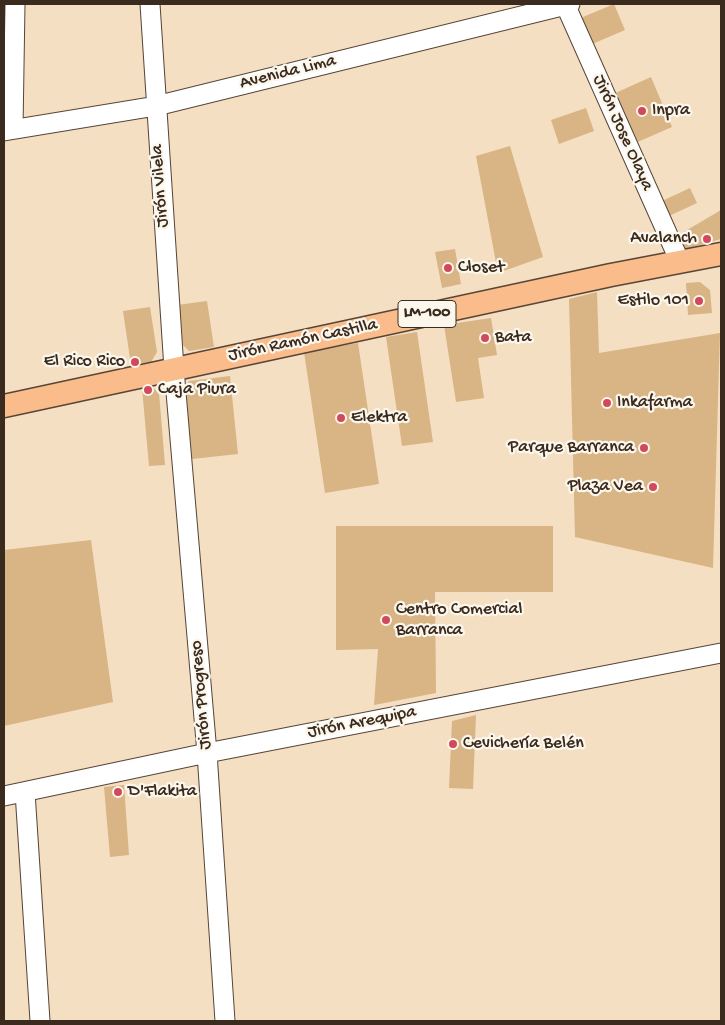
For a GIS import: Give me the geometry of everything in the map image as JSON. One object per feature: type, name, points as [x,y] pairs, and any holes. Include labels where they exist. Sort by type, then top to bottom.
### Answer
[{"type":"main road","name":"Jirón Ramón Castilla","points":[[4,406],[611,274],[721,254]]},
{"type":"street","points":[[8,130],[15,4]]},
{"type":"street","name":"Jirón Vilela","points":[[150,4],[174,369]]},
{"type":"street","name":"Avenida Lima","points":[[8,130],[156,106],[567,4]]},
{"type":"street","name":"Jirón Jose Olaya","points":[[567,4],[680,262]]},
{"type":"street","name":"Jirón Progreso","points":[[174,369],[207,753],[225,1021]]},
{"type":"street","name":"Jirón Arequipa","points":[[4,796],[207,753],[721,653]]},
{"type":"street","points":[[25,792],[40,1021]]},
{"type":"building","points":[[614,4],[625,30],[590,45],[580,23],[583,17]]},
{"type":"building","points":[[651,77],[672,127],[633,144],[611,95]]},
{"type":"building","points":[[586,108],[594,131],[559,144],[551,120]]},
{"type":"building","points":[[510,146],[543,257],[498,273],[476,156]]},
{"type":"building","points":[[690,188],[697,203],[669,216],[662,201]]},
{"type":"building","points":[[721,210],[721,239],[682,250],[677,236]]},
{"type":"building","name":"Closet","points":[[455,249],[461,284],[442,288],[435,252]]},
{"type":"building","name":"Estilo 101","points":[[700,282],[710,290],[712,313],[688,315],[686,283]]},
{"type":"building","name":"Parque Barranca","points":[[597,292],[599,353],[720,333],[713,568],[575,537],[569,299]]},
{"type":"building","points":[[207,301],[214,347],[189,351],[183,345],[177,305]]},
{"type":"building","points":[[150,307],[157,352],[151,362],[131,365],[123,311]]},
{"type":"building","points":[[491,318],[497,355],[478,358],[484,398],[456,402],[444,325]]},
{"type":"building","points":[[417,332],[433,442],[402,446],[386,337]]},
{"type":"building","name":"Elektra","points":[[358,343],[379,484],[325,493],[304,352]]},
{"type":"building","points":[[230,376],[238,454],[192,459],[185,388],[189,381]]},
{"type":"building","points":[[152,387],[159,393],[165,465],[149,466],[142,388]]},
{"type":"building","name":"Centro Comercial Barranca","points":[[336,526],[553,526],[553,592],[435,592],[436,693],[374,705],[378,649],[336,650]]},
{"type":"building","points":[[91,540],[113,702],[4,726],[4,550]]},
{"type":"building","points":[[476,715],[473,789],[449,788],[452,721]]},
{"type":"building","points":[[124,785],[129,855],[110,857],[104,787]]},
{"type":"place","name":"Inpra","points":[[642,111]]},
{"type":"place","name":"Avalanch","points":[[707,239]]},
{"type":"place","name":"Closet","points":[[448,268]]},
{"type":"place","name":"Estilo 101","points":[[699,301]]},
{"type":"place","name":"Bata","points":[[485,338]]},
{"type":"place","name":"El Rico Rico","points":[[135,362]]},
{"type":"place","name":"Caja Piura","points":[[148,390]]},
{"type":"place","name":"Inkafarma","points":[[607,403]]},
{"type":"place","name":"Elektra","points":[[341,418]]},
{"type":"place","name":"Parque Barranca","points":[[644,448]]},
{"type":"place","name":"Plaza Vea","points":[[653,487]]},
{"type":"place","name":"Centro Comercial Barranca","points":[[386,620]]},
{"type":"place","name":"Cevichería Belén","points":[[453,744]]},
{"type":"place","name":"D'Flakita","points":[[118,792]]}]
